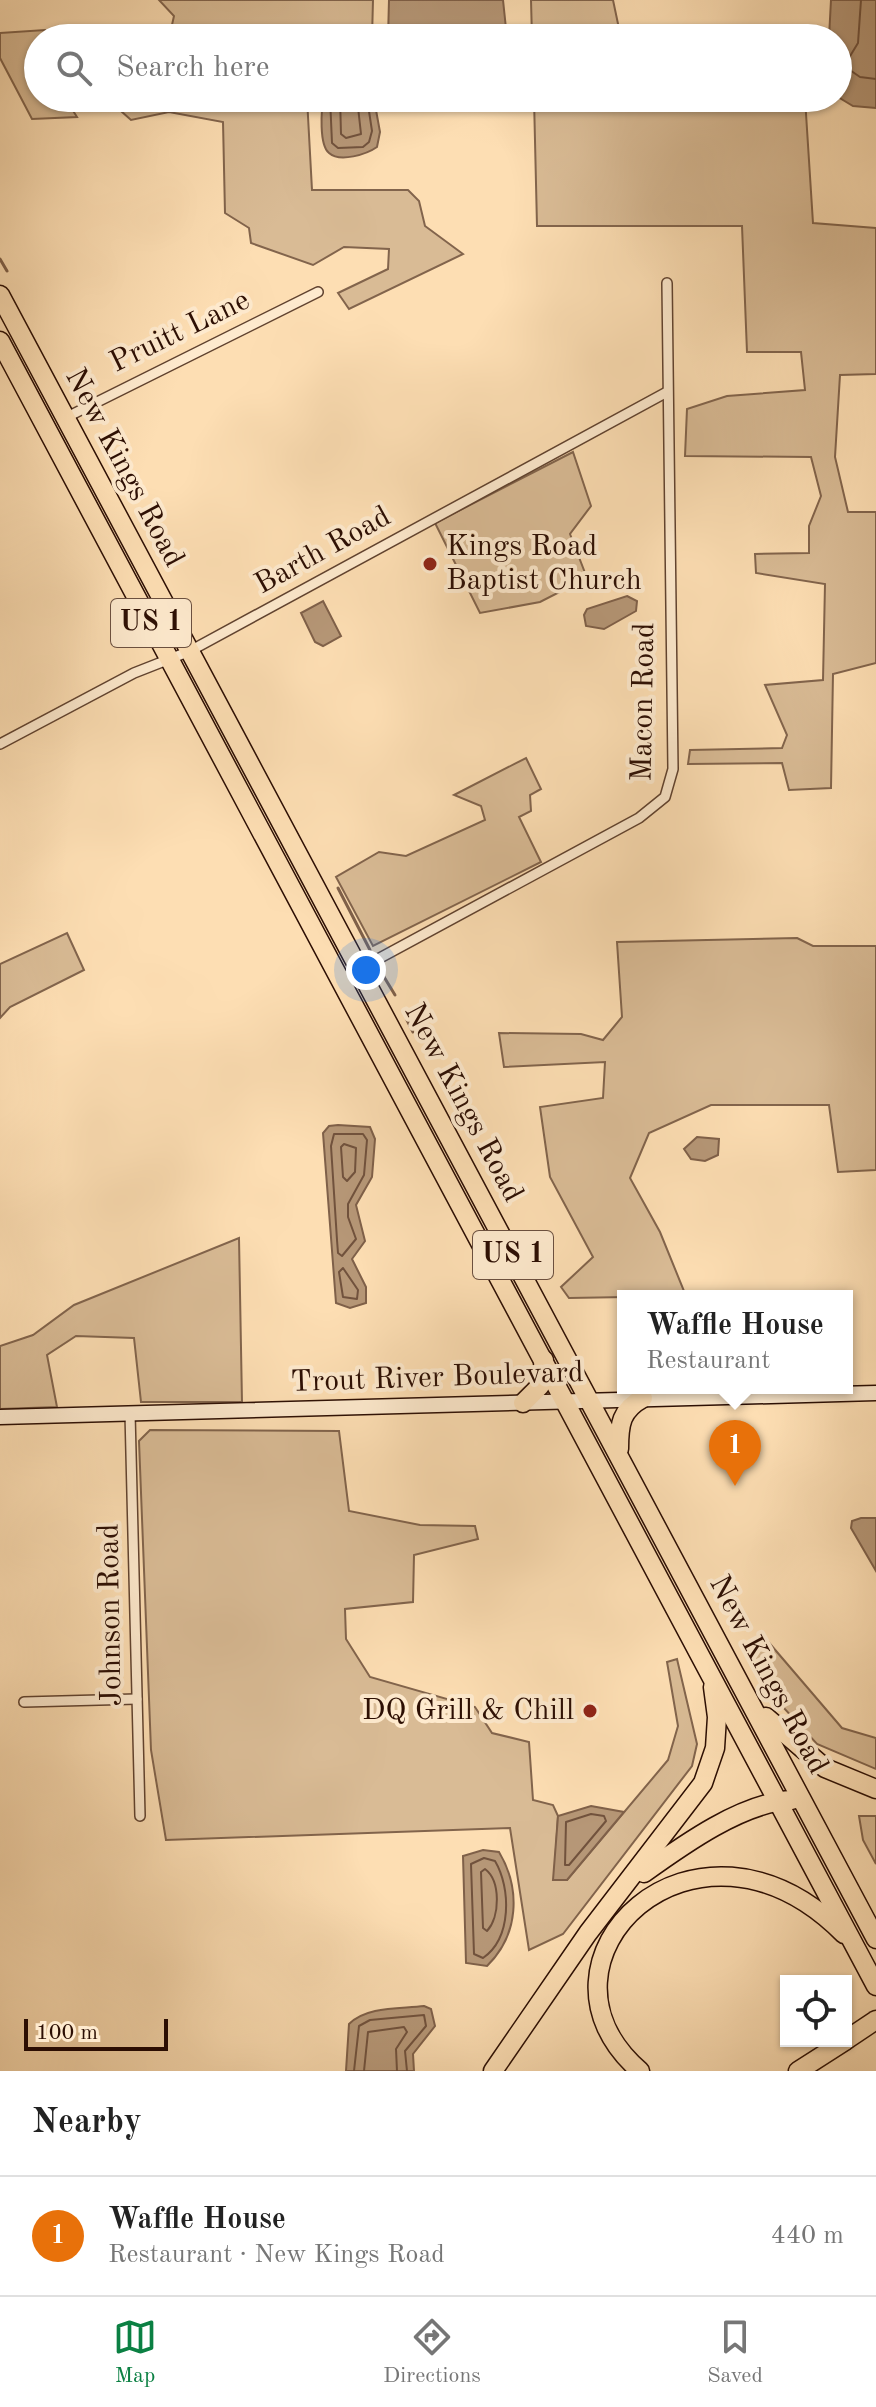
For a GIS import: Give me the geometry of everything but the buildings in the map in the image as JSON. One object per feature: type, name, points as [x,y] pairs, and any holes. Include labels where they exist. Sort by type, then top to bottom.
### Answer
[{"type":"highway","name":"New Kings Road","points":[[0,295],[6,322],[65,418],[591,1399],[876,1939]]},
{"type":"highway","name":"New Kings Road","points":[[0,341],[876,1986]]},
{"type":"highway","points":[[376,1045],[412,1091],[434,1129],[450,1137]]},
{"type":"highway","points":[[431,1148],[445,1152],[482,1222],[520,1267]]},
{"type":"highway","points":[[523,1403],[540,1386],[544,1360]]},
{"type":"highway","points":[[619,1452],[622,1416],[629,1406],[643,1398]]},
{"type":"highway","points":[[493,2071],[547,1990],[691,1801],[711,1768],[717,1717],[711,1672]]},
{"type":"highway","points":[[748,1696],[780,1732],[825,1768],[876,1789]]},
{"type":"highway","points":[[627,1885],[675,1850],[754,1807],[802,1800]]},
{"type":"highway","points":[[640,2071],[612,2039],[603,2018],[599,1979],[612,1937],[624,1919],[647,1898],[681,1882],[703,1877],[739,1876],[765,1881],[804,1899],[856,1946]]},
{"type":"highway","points":[[798,2071],[857,2033]]},
{"type":"street","name":"Macon Road","points":[[341,979],[639,818],[665,797],[673,769],[667,392],[670,317],[667,283]]},
{"type":"street","name":"Pruitt Lane","points":[[65,418],[318,292]]},
{"type":"street","name":"Barth Road","points":[[0,744],[168,657],[190,651],[667,392]]},
{"type":"street","name":"Trout River Boulevard","points":[[853,1393],[876,1393]]},
{"type":"street","name":"Trout River Boulevard","points":[[0,1417],[829,1394]]},
{"type":"street","name":"Johnson Road","points":[[130,1413],[140,1816]]},
{"type":"street","points":[[24,1702],[137,1699]]},
{"type":"shaded area","points":[[159,0],[373,0],[372,24],[172,24],[174,16]]},
{"type":"shaded area","points":[[531,0],[613,0],[618,24],[532,24]]},
{"type":"shaded area","points":[[24,31],[24,104],[0,58],[0,33]]},
{"type":"shaded area","points":[[28,112],[74,112],[77,117],[32,119]]},
{"type":"shaded area","points":[[122,112],[169,112],[131,120]]},
{"type":"shaded area","points":[[169,112],[308,112],[312,190],[408,190],[419,201],[425,226],[463,254],[349,309],[338,293],[388,269],[389,249],[344,247],[313,265],[251,243],[249,228],[225,213],[223,122]]},
{"type":"shaded area","points":[[534,112],[806,112],[813,223],[876,228],[876,374],[840,375],[835,457],[848,512],[876,512],[876,663],[833,674],[831,788],[789,790],[782,763],[688,764],[690,750],[782,748],[787,735],[765,685],[823,680],[825,584],[756,573],[755,554],[809,553],[809,526],[821,496],[811,457],[685,456],[687,409],[727,396],[805,390],[801,352],[747,352],[742,226],[537,226]]},
{"type":"shaded area","points":[[573,452],[591,506],[570,534],[587,578],[540,602],[480,613],[435,523]]},
{"type":"shaded area","points":[[526,758],[541,789],[530,795],[531,811],[519,817],[541,862],[373,946],[336,877],[379,852],[406,856],[485,820],[481,806],[454,795]]},
{"type":"shaded area","points":[[67,933],[84,970],[10,1007],[0,1018],[0,964]]},
{"type":"shaded area","points":[[797,938],[813,946],[876,946],[876,1170],[838,1172],[829,1105],[711,1105],[649,1133],[630,1178],[660,1232],[684,1290],[617,1290],[617,1297],[569,1298],[561,1287],[593,1257],[550,1177],[540,1107],[603,1098],[605,1062],[504,1067],[499,1033],[581,1034],[603,1040],[622,1017],[617,942]]},
{"type":"shaded area","points":[[239,1238],[242,1402],[141,1402],[134,1338],[76,1336],[47,1355],[57,1407],[0,1409],[0,1346],[33,1335],[74,1305]]},
{"type":"shaded area","points":[[150,1430],[339,1431],[349,1511],[420,1525],[475,1526],[478,1539],[414,1555],[413,1602],[345,1609],[346,1639],[370,1677],[475,1707],[492,1733],[529,1742],[533,1800],[553,1805],[558,1816],[554,1880],[567,1880],[668,1760],[678,1726],[667,1662],[677,1659],[697,1744],[692,1766],[563,1934],[529,1950],[510,1828],[166,1840],[151,1750],[139,1441]]},
{"type":"shaded area","points":[[765,1638],[842,1728],[876,1738],[876,1769],[817,1744],[770,1693],[746,1647]]},
{"type":"shaded area","points":[[859,1816],[876,1816],[876,1864],[863,1840]]},
{"type":"water","points":[[389,0],[503,0],[506,24],[388,24]]},
{"type":"water","points":[[831,0],[876,0],[876,108],[852,105],[852,24],[830,24]]},
{"type":"water","points":[[323,112],[376,112],[380,132],[377,147],[360,155],[334,156],[326,149]]},
{"type":"water","points":[[627,596],[637,601],[636,611],[604,629],[586,626],[584,615],[587,609]]},
{"type":"water","points":[[323,601],[341,636],[323,646],[315,642],[301,613]]},
{"type":"water","points":[[329,1126],[370,1127],[375,1139],[372,1177],[356,1205],[365,1241],[352,1259],[366,1287],[366,1303],[350,1308],[336,1303],[323,1133]]},
{"type":"water","points":[[697,1137],[719,1139],[718,1155],[705,1161],[691,1159],[684,1149]]},
{"type":"water","points":[[876,1518],[876,1571],[851,1528],[852,1521]]},
{"type":"water","points":[[591,1806],[624,1812],[567,1880],[553,1880],[558,1816]]},
{"type":"water","points":[[483,1850],[499,1852],[511,1881],[513,1896],[511,1926],[498,1954],[487,1966],[466,1963],[463,1856]]},
{"type":"water","points":[[424,2006],[431,2009],[435,2026],[413,2054],[414,2071],[346,2071],[349,2024],[356,2018],[374,2011]]},
{"type":"waterway","points":[[0,259],[7,271]]},
{"type":"waterway","points":[[338,888],[370,950]]},
{"type":"waterway","points":[[378,967],[395,995]]},
{"type":"waterway","points":[[407,1020],[413,1032]]},
{"type":"place","name":"Kings Road Baptist Church","points":[[430,564]]},
{"type":"place","name":"Waffle House","points":[[735,1486]]},
{"type":"place","name":"DQ Grill & Chill","points":[[590,1711]]}]
